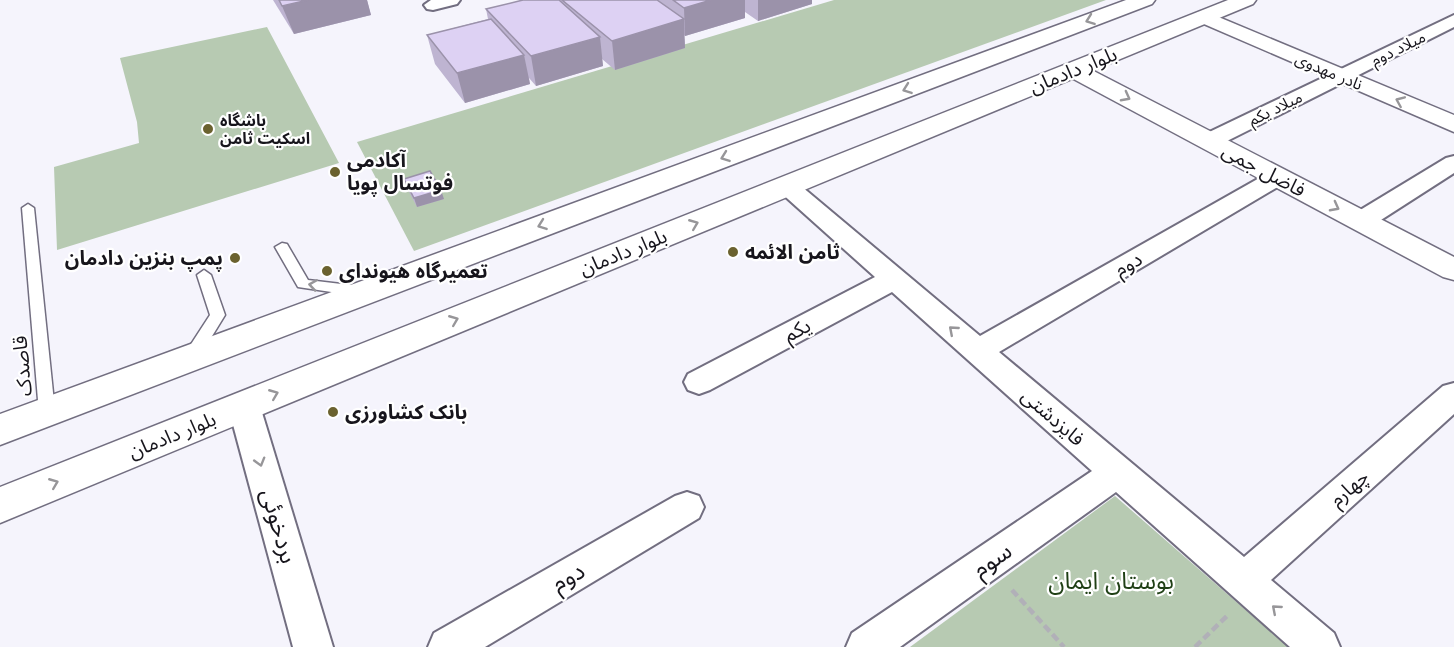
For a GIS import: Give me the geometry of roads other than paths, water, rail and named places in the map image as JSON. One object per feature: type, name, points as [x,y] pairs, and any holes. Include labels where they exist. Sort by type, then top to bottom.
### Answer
[{"type":"main road","name":"بلوار دادمان","points":[[0,430],[1145,0]]},
{"type":"main road","name":"بلوار دادمان","points":[[0,505],[1246,0]]},
{"type":"main road","name":"نادر مهدوی","points":[[1204,17],[1454,124]]},
{"type":"main road","name":"فاضل جمی","points":[[1074,69],[1454,270]]},
{"type":"street","points":[[433,5],[452,0]]},
{"type":"street","name":"میلاد دوم","points":[[1341,76],[1454,20]]},
{"type":"street","name":"میلاد یکم","points":[[1209,141],[1341,76]]},
{"type":"street","points":[[1361,221],[1454,163]]},
{"type":"street","name":"دوم","points":[[978,351],[1278,177]]},
{"type":"street","name":"فایزدشتی","points":[[787,186],[1117,472],[1238,596],[1320,647]]},
{"type":"street","name":"یکم","points":[[699,382],[894,279]]},
{"type":"street","name":"چهارم","points":[[1238,596],[1454,395]]},
{"type":"street","name":"بردخوئی","points":[[244,406],[313,647]]},
{"type":"street","name":"سوم","points":[[866,647],[1117,472]]},
{"type":"street","name":"دوم","points":[[448,647],[687,507]]},
{"type":"lane","name":"قاصدک","points":[[28,208],[48,412]]},
{"type":"lane","points":[[282,247],[303,284],[364,292]]},
{"type":"lane","points":[[191,358],[218,315],[204,275]]},
{"type":"place","name":"باشگاه اسکیت ثامن","points":[[208,129]]},
{"type":"place","name":"آکادمی فوتسال پویا","points":[[335,172]]},
{"type":"place","name":"ثامن الائمه","points":[[733,252]]},
{"type":"place","name":"پمپ بنزین دادمان","points":[[235,258]]},
{"type":"place","name":"تعمیرگاه هیوندای","points":[[327,271]]},
{"type":"place","name":"بانک کشاورزی","points":[[333,412]]},
{"type":"park label","name":"بوستان ایمان","points":[[1111,581]]}]
